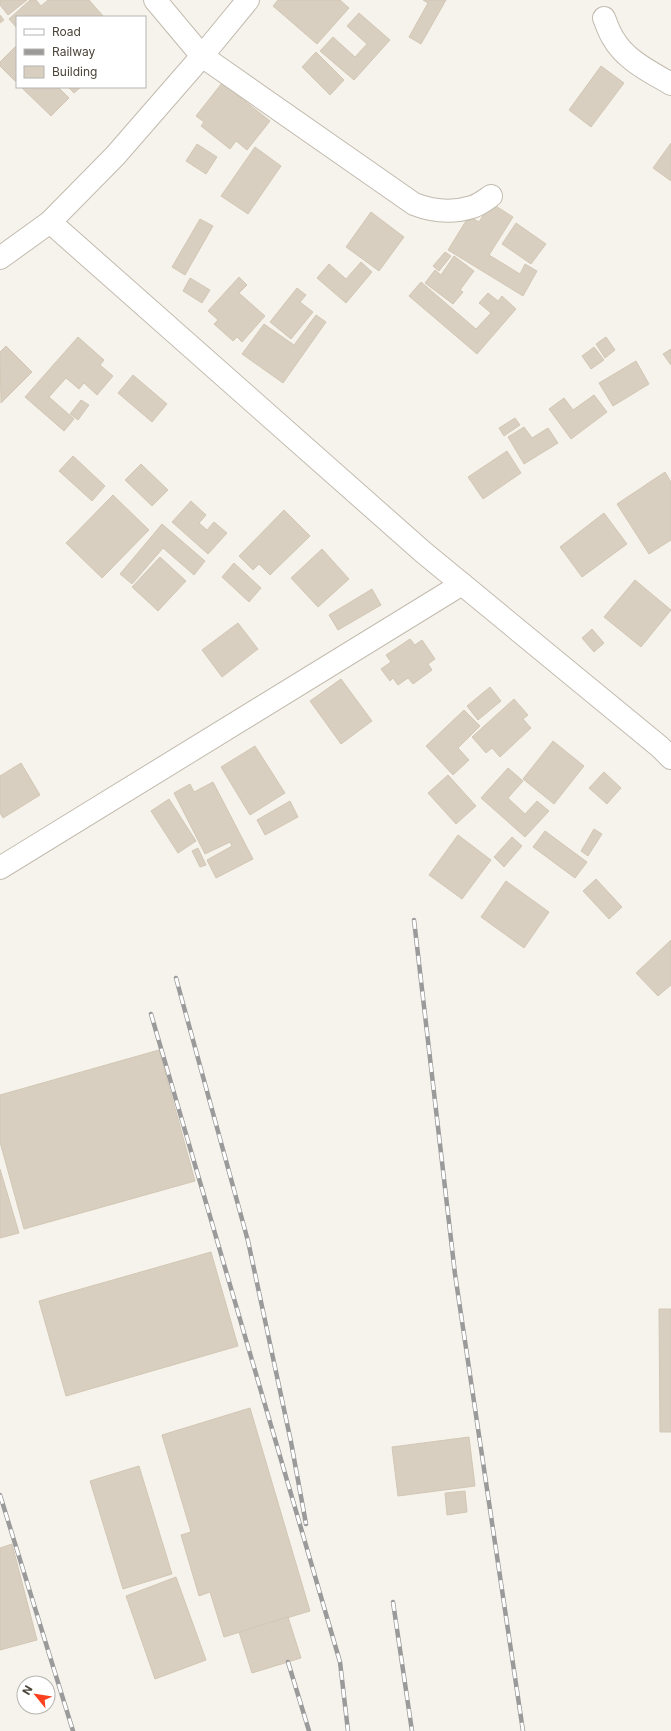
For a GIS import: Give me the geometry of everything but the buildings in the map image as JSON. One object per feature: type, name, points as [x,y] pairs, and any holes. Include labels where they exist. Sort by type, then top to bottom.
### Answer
[{"type":"street","points":[[155,0],[202,56],[414,204],[428,210],[450,211],[473,207],[491,196]]},
{"type":"street","points":[[0,258],[50,222],[115,156],[202,56],[248,0]]},
{"type":"street","points":[[604,18],[613,39],[625,53],[671,84]]},
{"type":"street","points":[[50,222],[417,547],[667,746]]},
{"type":"street","points":[[0,868],[462,584]]},
{"type":"railway","points":[[414,920],[455,1274],[523,1731]]},
{"type":"railway","points":[[176,978],[248,1241],[291,1442],[306,1524]]},
{"type":"railway","points":[[151,1014],[340,1662],[348,1731]]},
{"type":"railway","points":[[0,1495],[73,1731]]},
{"type":"railway","points":[[393,1602],[412,1731]]},
{"type":"railway","points":[[288,1662],[309,1731]]}]
